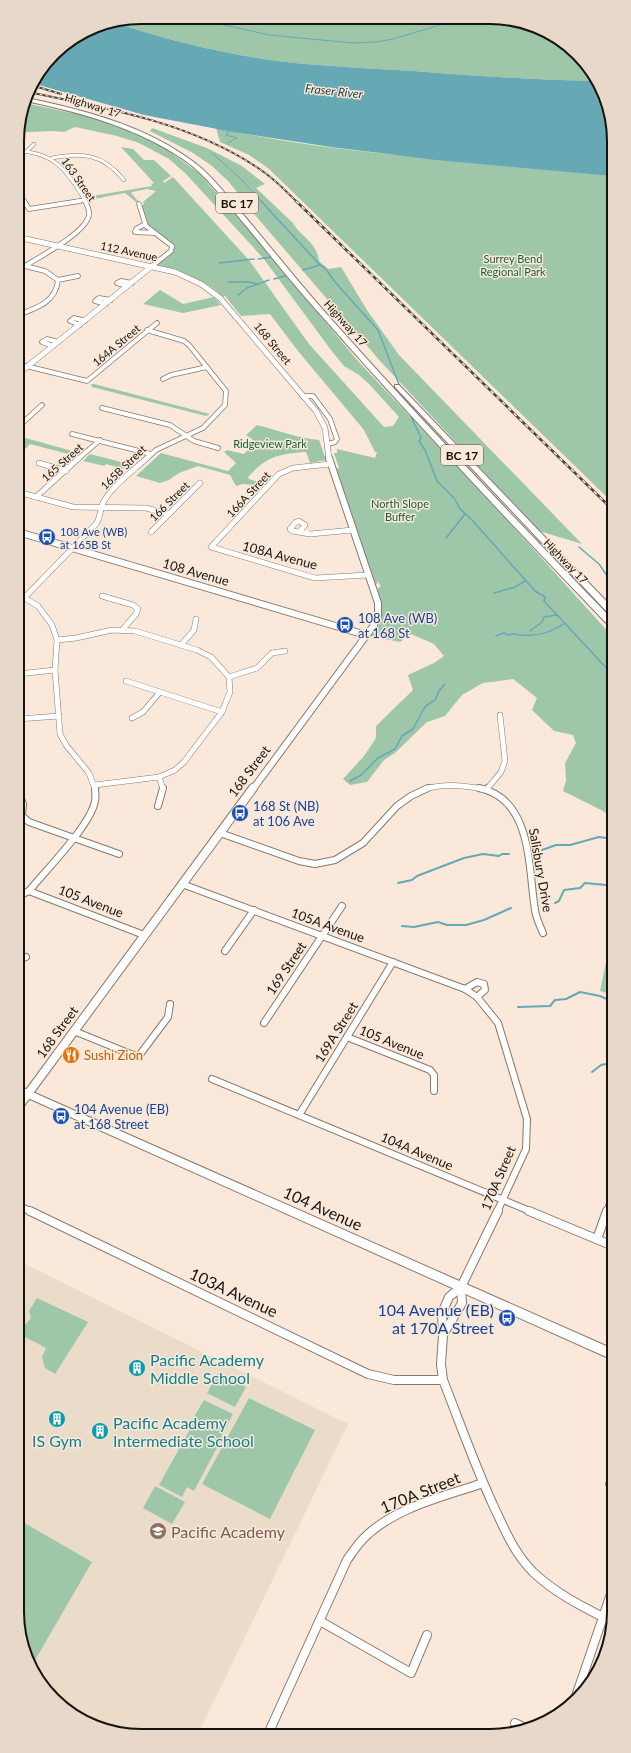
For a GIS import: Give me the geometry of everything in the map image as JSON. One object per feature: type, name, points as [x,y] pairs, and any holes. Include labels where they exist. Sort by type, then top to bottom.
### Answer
[{"type":"highway","name":"Highway 17","points":[[31,100],[79,112],[120,125],[152,138],[189,160],[221,191],[309,298],[607,607]]},
{"type":"highway","name":"Highway 17","points":[[32,100],[60,104],[124,123],[175,147],[206,169],[222,184],[345,331],[385,373]]},
{"type":"highway","name":"Highway 17","points":[[392,385],[520,528],[607,619]]},
{"type":"main road","name":"104 Avenue","points":[[24,1092],[607,1352]]},
{"type":"street","points":[[27,151],[34,144]]},
{"type":"street","name":"163 Street","points":[[25,266],[57,246],[83,227],[89,221],[91,215],[88,204],[57,162],[52,158],[27,151]]},
{"type":"street","points":[[52,158],[79,155],[102,160],[110,165],[124,180]]},
{"type":"street","points":[[24,202],[28,209],[84,200]]},
{"type":"street","points":[[24,369],[83,323],[171,251],[172,248],[169,242],[154,233],[145,224],[139,204]]},
{"type":"street","points":[[145,224],[136,229],[135,232],[154,233]]},
{"type":"street","name":"112 Avenue","points":[[24,239],[152,266],[180,274],[201,284],[213,292],[226,305]]},
{"type":"street","points":[[25,266],[45,271],[58,280],[78,276]]},
{"type":"street","points":[[24,313],[37,308],[55,295],[58,288],[58,280]]},
{"type":"street","name":"168 Street","points":[[24,1091],[74,1031],[374,625],[378,615],[378,603],[330,464],[325,428],[316,411],[226,305]]},
{"type":"street","name":"164A Street","points":[[27,366],[87,381],[157,323]]},
{"type":"street","name":"165B Street","points":[[26,596],[96,524],[100,518],[103,502],[110,493],[161,446],[202,428],[221,410],[226,400],[226,391],[184,341],[147,330]]},
{"type":"street","points":[[53,346],[42,342],[47,339],[58,342]]},
{"type":"street","points":[[163,379],[171,375],[207,367]]},
{"type":"street","name":"168 Street","points":[[302,396],[313,396],[330,419],[337,440],[328,444]]},
{"type":"street","points":[[24,422],[42,406]]},
{"type":"street","points":[[102,408],[170,425],[194,441],[218,448]]},
{"type":"street","points":[[72,434],[151,454]]},
{"type":"street","name":"165 Street","points":[[36,497],[100,440]]},
{"type":"street","points":[[39,463],[66,470]]},
{"type":"street","name":"166A Street","points":[[211,547],[279,474],[293,468],[330,464]]},
{"type":"street","name":"166 Street","points":[[151,532],[200,483]]},
{"type":"street","points":[[24,494],[68,506],[146,508],[168,514]]},
{"type":"street","points":[[299,532],[310,534],[353,530]]},
{"type":"street","name":"108 Avenue","points":[[24,534],[366,635]]},
{"type":"street","name":"108A Avenue","points":[[211,547],[315,578],[368,575]]},
{"type":"street","points":[[24,893],[29,890],[89,817],[94,802],[95,785],[84,765],[66,746],[60,735],[55,670],[57,640],[52,622],[42,610],[26,596]]},
{"type":"street","points":[[102,596],[133,605],[138,609],[136,614],[123,629]]},
{"type":"street","points":[[181,645],[194,630],[196,620]]},
{"type":"street","points":[[57,640],[123,629],[197,650],[211,657],[229,676],[230,692],[222,712],[184,762],[175,770],[159,776],[95,785]]},
{"type":"street","points":[[229,676],[257,668],[272,654],[285,651]]},
{"type":"street","points":[[24,673],[55,670]]},
{"type":"street","points":[[126,681],[222,712]]},
{"type":"street","points":[[132,718],[143,712],[160,692]]},
{"type":"street","points":[[487,790],[501,772],[505,761],[500,715]]},
{"type":"street","points":[[24,719],[59,716]]},
{"type":"street","points":[[158,806],[163,788],[159,776]]},
{"type":"street","name":"Salisbury Drive","points":[[220,833],[299,861],[315,864],[335,860],[363,842],[396,806],[411,796],[426,789],[445,785],[460,785],[487,790],[502,799],[516,813],[524,831],[535,912],[543,932]]},
{"type":"street","points":[[24,818],[29,822],[119,854]]},
{"type":"street","name":"105A Avenue","points":[[182,884],[465,989],[477,997],[486,1007]]},
{"type":"street","name":"105 Avenue","points":[[29,890],[144,935]]},
{"type":"street","name":"169 Street","points":[[264,1023],[342,906]]},
{"type":"street","points":[[225,951],[254,910]]},
{"type":"street","name":"169A Street","points":[[299,1115],[393,962]]},
{"type":"street","points":[[465,989],[477,982],[484,984],[485,990],[477,997]]},
{"type":"street","points":[[74,1031],[138,1057],[168,1017],[170,1004]]},
{"type":"street","name":"170A Street","points":[[270,1729],[347,1560],[365,1536],[390,1518],[422,1504],[483,1483],[443,1380],[441,1364],[443,1335],[442,1313],[449,1297],[461,1287],[526,1149],[527,1118],[498,1022],[486,1007]]},
{"type":"street","name":"105 Avenue","points":[[348,1037],[430,1070],[434,1075],[434,1090]]},
{"type":"street","name":"104A Avenue","points":[[212,1079],[607,1243]]},
{"type":"street","name":"103A Avenue","points":[[24,1208],[368,1374],[394,1380],[443,1380]]},
{"type":"street","points":[[597,1239],[607,1212]]},
{"type":"street","name":"170A Street","points":[[443,1335],[462,1303],[461,1287]]},
{"type":"street","points":[[483,1483],[513,1548],[528,1567],[544,1583],[559,1594],[607,1619]]},
{"type":"street","points":[[579,1688],[607,1605]]},
{"type":"street","points":[[320,1621],[411,1673],[427,1635]]},
{"type":"street","points":[[515,1722],[520,1725]]},
{"type":"shaded area","name":"Pacific Academy","points":[[24,1263],[348,1424],[200,1729],[133,1729],[118,1727],[96,1720],[82,1713],[58,1695],[48,1683],[36,1664],[30,1650],[24,1620]]},
{"type":"green space","points":[[141,24],[506,25],[528,30],[549,40],[573,58],[590,81],[483,76],[305,64],[232,54],[123,25]]},
{"type":"green space","name":"North Slope Buffer","points":[[30,104],[90,117],[128,131],[163,147],[199,173],[280,266],[357,360],[508,521],[607,630],[607,817],[605,812],[563,791],[566,781],[565,763],[576,743],[573,735],[554,731],[532,710],[537,698],[513,679],[483,683],[462,695],[445,716],[427,722],[395,753],[384,760],[367,782],[350,785],[343,779],[364,756],[376,738],[376,726],[413,690],[408,675],[434,663],[444,656],[434,644],[411,634],[400,642],[371,636],[378,624],[381,613],[377,589],[381,586],[377,581],[377,584],[375,585],[336,469],[339,468],[334,453],[337,453],[337,449],[375,458],[377,452],[375,452],[364,430],[298,351],[270,314],[241,316],[225,296],[223,297],[208,285],[192,277],[158,265],[158,263],[172,251],[174,247],[169,240],[153,231],[144,218],[141,206],[144,204],[143,202],[156,191],[147,189],[132,192],[131,193],[139,202],[136,202],[125,193],[87,199],[86,197],[152,186],[151,184],[154,183],[121,147],[133,149],[144,160],[154,160],[171,176],[163,181],[164,183],[173,177],[249,260],[309,344],[384,427],[393,426],[399,417],[370,385],[359,375],[344,366],[263,258],[186,174],[169,159],[139,143],[117,136],[75,127],[64,132],[24,133]]},
{"type":"green space","points":[[152,128],[207,148],[242,166],[265,184],[256,188],[293,223],[312,244],[318,254],[319,261],[328,269],[341,267],[367,310],[399,355],[582,544],[539,531],[381,362],[255,215],[229,182],[212,166],[193,153],[150,131]]},
{"type":"green space","name":"Surrey Bend Regional Park","points":[[216,128],[364,152],[607,176],[607,497],[268,168],[249,155],[220,142]]},
{"type":"green space","points":[[160,290],[183,304],[214,297],[221,305],[183,313],[143,304]]},
{"type":"green space","points":[[91,384],[210,414],[206,416],[92,387]]},
{"type":"green space","name":"Ridgeview Park","points":[[257,425],[295,436],[319,440],[326,460],[310,463],[306,452],[274,457],[261,465],[248,477],[249,479],[265,484],[262,486],[243,484],[236,486],[230,475],[198,466],[179,473],[169,480],[160,483],[136,476],[161,453],[228,471],[236,463],[224,452],[227,450],[244,454],[256,442],[246,435]]},
{"type":"green space","points":[[24,438],[80,453],[76,456],[30,444],[25,449]]},
{"type":"green space","points":[[90,454],[133,465],[128,470],[106,464],[104,466],[83,461]]},
{"type":"green space","points":[[607,957],[607,993],[600,991]]},
{"type":"green space","points":[[37,1298],[88,1322],[55,1374],[45,1368],[42,1357],[46,1348],[24,1337],[24,1326],[31,1318],[29,1311]]},
{"type":"green space","points":[[218,1374],[246,1387],[235,1407],[207,1393]]},
{"type":"green space","points":[[249,1398],[315,1430],[270,1519],[202,1484]]},
{"type":"green space","points":[[204,1400],[233,1414],[194,1491],[187,1487],[182,1497],[159,1485],[193,1424],[191,1422]]},
{"type":"green space","points":[[155,1486],[185,1502],[172,1524],[143,1508]]},
{"type":"green space","points":[[24,1523],[92,1562],[35,1661],[26,1635],[24,1620]]},
{"type":"water","name":"Fraser River","points":[[123,25],[160,37],[208,49],[257,58],[305,64],[483,76],[590,81],[601,103],[605,118],[607,176],[436,160],[331,147],[233,132],[144,115],[39,85],[58,58],[76,44],[103,30]]},
{"type":"waterway","points":[[220,24],[269,35],[353,43],[376,42],[393,39],[443,24]]},
{"type":"waterway","points":[[228,143],[237,138],[226,135],[229,130]]},
{"type":"waterway","points":[[212,153],[239,177],[262,202]]},
{"type":"waterway","points":[[261,201],[320,265]]},
{"type":"waterway","points":[[258,259],[272,257]]},
{"type":"waterway","points":[[219,263],[254,259]]},
{"type":"waterway","points":[[303,270],[320,265]]},
{"type":"waterway","points":[[320,265],[325,268],[335,282],[378,330],[400,387]]},
{"type":"waterway","points":[[274,279],[285,276]]},
{"type":"waterway","points":[[238,295],[247,288],[269,280]]},
{"type":"waterway","points":[[228,282],[249,282],[257,284]]},
{"type":"waterway","points":[[402,393],[406,402]]},
{"type":"waterway","points":[[410,414],[421,438],[419,441],[425,450],[437,481],[454,498],[460,509],[473,521],[535,591],[545,597],[544,601],[565,623]]},
{"type":"waterway","points":[[446,538],[465,514]]},
{"type":"waterway","points":[[579,547],[599,564],[607,576]]},
{"type":"waterway","points":[[494,593],[515,587],[525,581]]},
{"type":"waterway","points":[[530,631],[542,622],[544,617],[557,615]]},
{"type":"waterway","points":[[496,636],[504,633],[508,635],[538,634],[555,629],[565,623]]},
{"type":"waterway","points":[[565,623],[607,669]]},
{"type":"waterway","points":[[350,781],[361,775],[378,758],[395,749],[402,736],[413,729],[423,710],[427,705],[435,700],[439,691],[445,684]]},
{"type":"waterway","points":[[542,850],[556,845],[570,845],[599,837],[607,838]]},
{"type":"waterway","points":[[398,883],[412,880],[417,876],[464,858],[483,854],[499,856],[502,854],[509,854]]},
{"type":"waterway","points":[[555,903],[559,901],[564,890],[580,888],[585,883],[606,885]]},
{"type":"waterway","points":[[402,926],[414,927],[438,922],[447,925],[466,925],[484,920],[511,908]]},
{"type":"waterway","points":[[518,1007],[550,1006],[555,1000],[566,999],[580,992],[600,996],[607,999]]},
{"type":"waterway","points":[[592,1072],[601,1065],[607,1064]]},
{"type":"railway","points":[[38,87],[61,94]]},
{"type":"railway","points":[[34,93],[146,118],[202,138],[229,151],[261,170],[297,202]]},
{"type":"railway","points":[[296,201],[607,504]]},
{"type":"place","name":"108 Ave (WB) at 165B St","points":[[47,537]]},
{"type":"place","name":"108 Ave (WB) at 168 St","points":[[345,625]]},
{"type":"place","name":"168 St (NB) at 106 Ave","points":[[240,813]]},
{"type":"place","name":"Sushi Zion","points":[[71,1055]]},
{"type":"place","name":"104 Avenue (EB) at 168 Street","points":[[61,1116]]},
{"type":"place","name":"104 Avenue (EB) at 170A Street","points":[[507,1318]]},
{"type":"place","name":"Pacific Academy Middle School","points":[[137,1368]]},
{"type":"place","name":"IS Gym","points":[[57,1419]]},
{"type":"place","name":"Pacific Academy Intermediate School","points":[[100,1431]]},
{"type":"place","name":"Pacific Academy","points":[[158,1531]]}]
